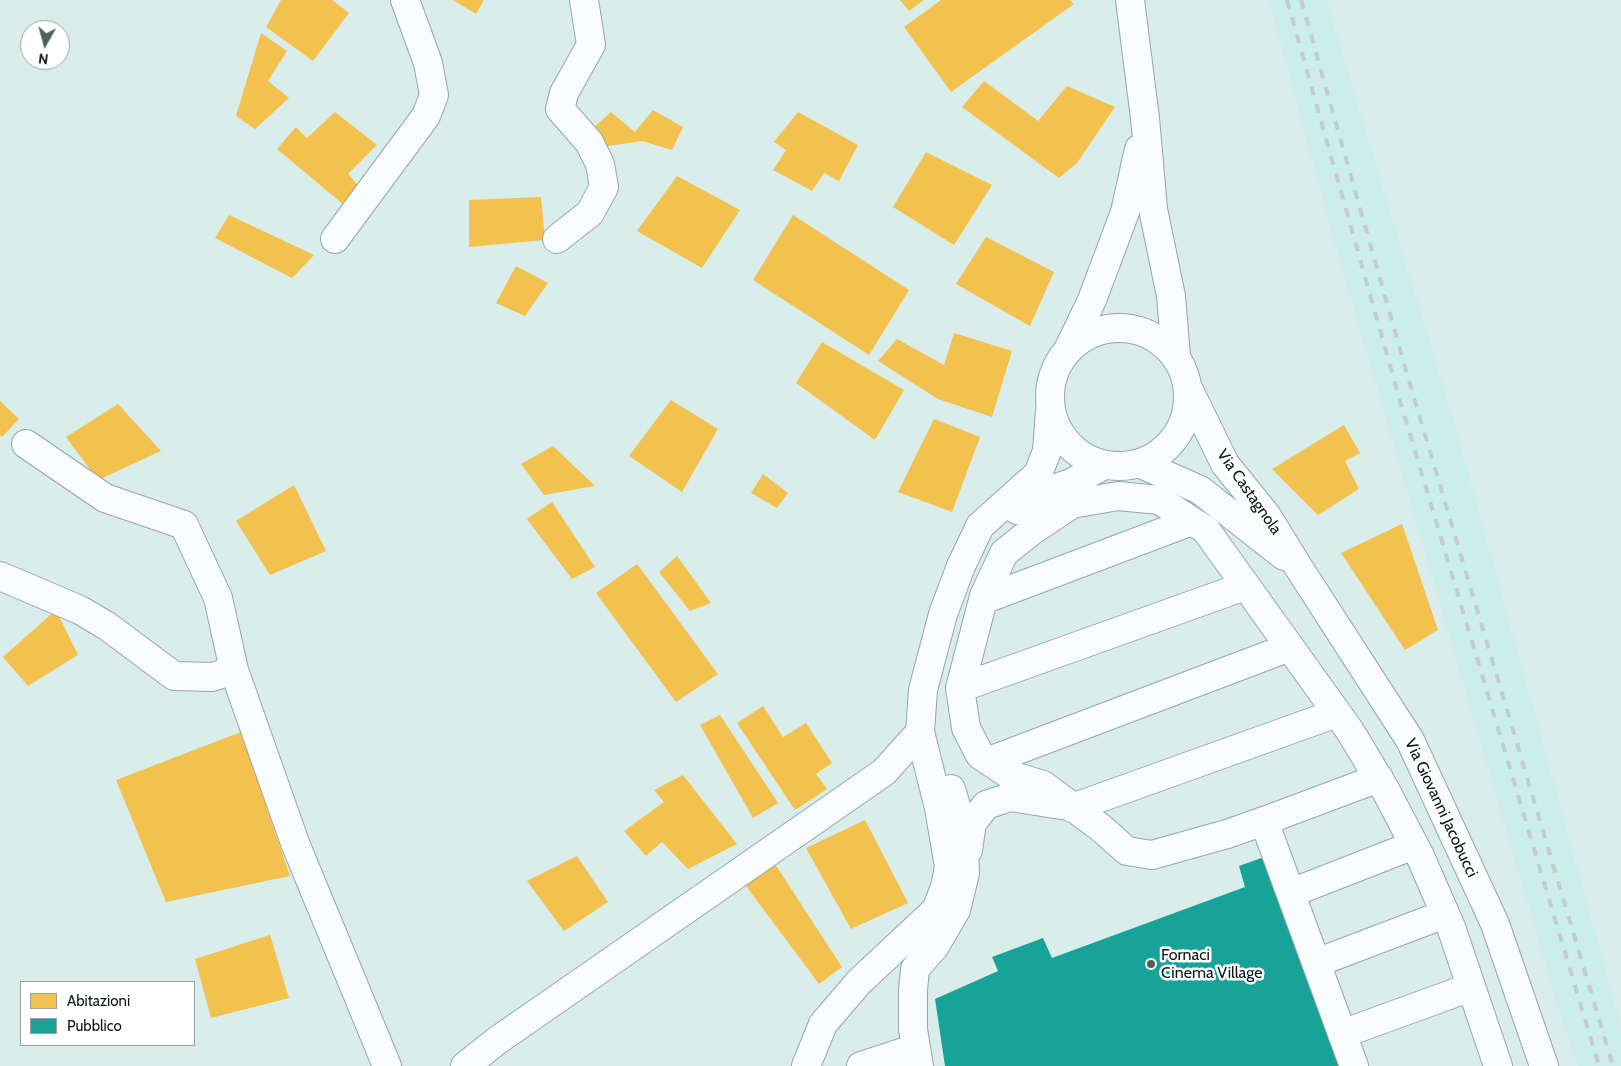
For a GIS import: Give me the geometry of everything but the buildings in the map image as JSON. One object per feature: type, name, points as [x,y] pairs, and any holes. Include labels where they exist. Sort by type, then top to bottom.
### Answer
[{"type":"main road","points":[[335,239],[426,116],[434,95],[428,63],[405,0]]},
{"type":"main road","points":[[557,239],[590,213],[604,187],[600,164],[590,142],[560,109],[564,93],[591,45],[584,0]]},
{"type":"main road","points":[[1130,0],[1145,118],[1153,209],[1171,296],[1176,356]]},
{"type":"main road","points":[[806,1066],[823,1024],[859,982],[936,910],[945,887],[949,867],[940,808],[920,732],[922,699],[943,614],[961,566],[980,526],[1038,474],[1047,451],[1050,411],[1049,389],[1056,367],[1068,349],[1092,300],[1125,212],[1145,118]]},
{"type":"main road","points":[[1050,411],[1057,430],[1069,446],[1085,458],[1104,465],[1123,467],[1141,464],[1158,455],[1173,442],[1183,426],[1188,407],[1188,388],[1184,371],[1176,356],[1162,342],[1150,335],[1124,328],[1104,329],[1084,336],[1068,349]]},
{"type":"main road","name":"Via Castagnola","points":[[1188,388],[1225,464],[1267,516],[1298,568]]},
{"type":"main road","points":[[26,444],[105,498],[184,525],[218,598],[234,670],[295,843],[387,1066]]},
{"type":"main road","points":[[1141,464],[1200,490],[1298,568]]},
{"type":"main road","points":[[961,566],[1010,515],[1034,498],[1043,492],[1071,483],[1104,465]]},
{"type":"main road","points":[[1379,778],[1227,834],[1152,854],[1127,852],[1101,828],[1070,807],[1043,785],[1010,774],[980,755],[966,728],[960,688],[983,600],[1004,553],[1033,530],[1072,504],[1118,496],[1159,500],[1206,530],[1337,713],[1379,778],[1414,845],[1446,914],[1498,1066]]},
{"type":"main road","points":[[983,600],[1192,521]]},
{"type":"main road","name":"Via Giovanni Jacobucci","points":[[1298,568],[1410,740],[1495,924],[1544,1066]]},
{"type":"main road","points":[[0,576],[80,610],[107,626],[174,676],[212,677],[234,670]]},
{"type":"main road","points":[[960,688],[1246,586]]},
{"type":"main road","points":[[990,761],[1290,647]]},
{"type":"main road","points":[[922,699],[963,829],[965,874]]},
{"type":"main road","points":[[861,1066],[918,1057],[912,990],[915,969],[935,946],[956,910],[965,874],[972,823],[986,805],[1010,797],[1070,807],[1337,713]]},
{"type":"main road","points":[[465,1066],[506,1034],[884,772],[920,732]]},
{"type":"main road","points":[[1264,821],[1354,1066]]},
{"type":"main road","points":[[1290,893],[1414,845]]},
{"type":"main road","points":[[1316,963],[1446,914]]},
{"type":"main road","points":[[1342,1034],[1472,987]]},
{"type":"shaded area","points":[[1269,0],[1326,0],[1457,433],[1621,1027],[1621,1066],[1578,1066],[1559,1011],[1333,237]]},
{"type":"railway","points":[[1287,0],[1400,401],[1599,1066]]},
{"type":"railway","points":[[1301,0],[1409,381],[1613,1066]]},
{"type":"place","name":"Fornaci Cinema Village","points":[[1151,964]]}]
